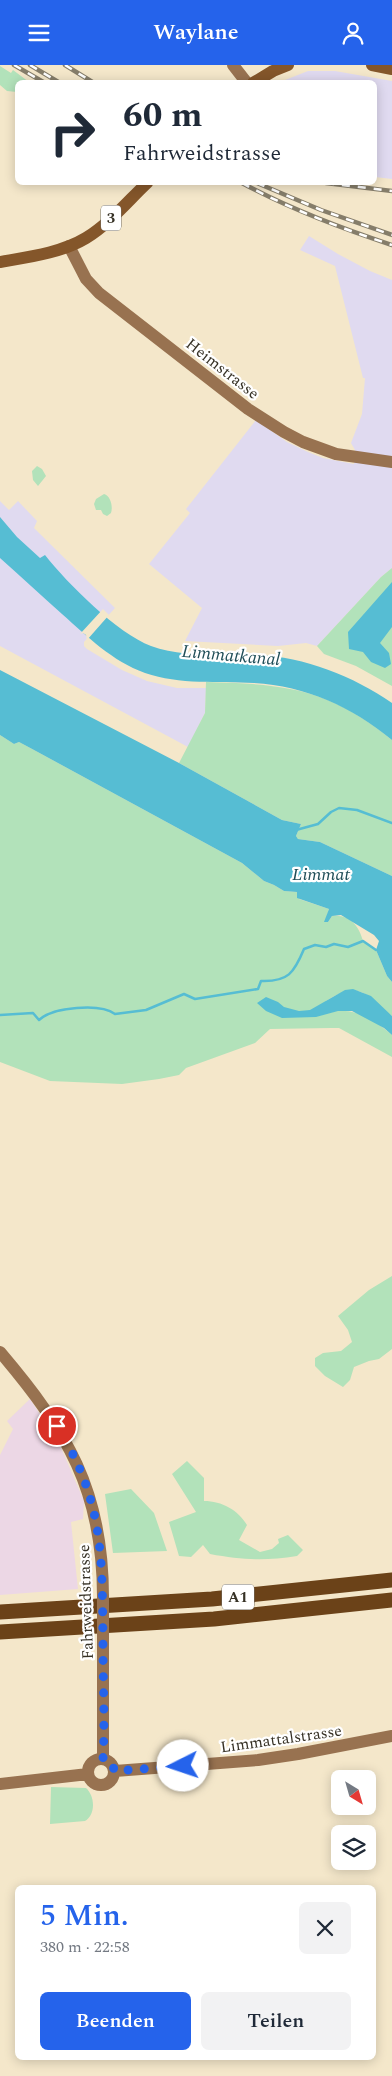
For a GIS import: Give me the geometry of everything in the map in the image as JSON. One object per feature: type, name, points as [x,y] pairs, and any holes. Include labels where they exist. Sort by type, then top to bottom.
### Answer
[{"type":"highway","name":"A1","points":[[0,1611],[202,1600],[392,1580]]},
{"type":"highway","name":"A1","points":[[0,1631],[214,1619],[392,1600]]},
{"type":"main road","points":[[258,80],[288,65]]},
{"type":"main road","points":[[372,65],[392,69]]},
{"type":"main road","name":"3","points":[[0,262],[69,246],[93,233],[145,185]]},
{"type":"street","points":[[233,65],[245,80]]},
{"type":"street","name":"Heimstrasse","points":[[69,246],[84,275],[99,293],[262,418],[303,442],[320,449],[345,456],[392,463]]},
{"type":"street","name":"Fahrweidstrasse","points":[[0,1352],[48,1412],[66,1440],[91,1500],[100,1538],[103,1597],[103,1759]]},
{"type":"street","name":"Limmattalstrasse","points":[[115,1771],[241,1762],[298,1754],[392,1736]]},
{"type":"street","points":[[103,1759],[111,1763],[115,1771],[111,1781],[101,1785],[92,1782],[88,1773],[92,1763],[103,1759]]},
{"type":"street","points":[[0,1784],[88,1773]]},
{"type":"shaded area","points":[[308,71],[335,71],[392,81],[392,179],[377,177],[377,80],[285,80]]},
{"type":"shaded area","points":[[309,236],[370,271],[392,280],[392,568],[381,577],[317,646],[306,643],[278,646],[185,641],[202,608],[149,564],[190,513],[186,509],[256,420],[287,442],[308,452],[323,458],[354,464],[355,450],[351,443],[362,414],[365,378],[363,378],[335,266],[300,250]]},
{"type":"shaded area","points":[[0,501],[9,510],[18,501],[37,521],[34,528],[115,608],[84,642],[84,646],[87,649],[122,670],[147,681],[177,688],[206,688],[205,713],[188,747],[0,646]]},
{"type":"shaded area","points":[[30,1399],[59,1443],[84,1501],[83,1519],[71,1522],[78,1589],[0,1595],[0,1455],[13,1429],[7,1421]]},
{"type":"green space","points":[[0,66],[11,73],[13,70],[26,80],[15,80],[15,92],[7,91],[0,85]]},
{"type":"green space","points":[[37,466],[42,469],[46,476],[38,486],[33,480],[32,471]]},
{"type":"green space","points":[[104,494],[110,499],[112,505],[111,513],[107,516],[101,510],[96,510],[94,504],[96,499]]},
{"type":"green space","points":[[392,568],[392,686],[356,666],[324,654],[317,646],[381,577]]},
{"type":"green space","points":[[206,682],[260,685],[305,692],[347,709],[392,740],[392,876],[320,842],[298,839],[296,836],[301,824],[282,820],[179,763],[205,713]]},
{"type":"green space","points":[[0,735],[14,744],[19,742],[242,863],[264,881],[284,891],[297,892],[299,899],[329,909],[325,922],[328,922],[332,916],[338,916],[353,922],[359,930],[363,941],[376,950],[387,976],[392,982],[392,1016],[362,992],[347,991],[337,994],[326,1001],[338,1011],[353,1012],[367,1017],[392,1035],[392,1057],[339,1028],[331,1028],[270,1029],[255,1043],[186,1068],[179,1075],[122,1084],[50,1081],[0,1062]]},
{"type":"green space","points":[[392,1276],[392,1349],[379,1359],[354,1367],[350,1380],[343,1387],[325,1376],[315,1366],[315,1358],[323,1353],[341,1351],[352,1342],[348,1330],[338,1316],[369,1290]]},
{"type":"green space","points":[[187,1461],[204,1478],[204,1501],[211,1501],[229,1507],[247,1525],[239,1540],[260,1552],[272,1549],[279,1543],[278,1539],[288,1535],[303,1550],[297,1556],[274,1559],[233,1558],[210,1554],[203,1545],[191,1557],[179,1556],[169,1522],[196,1512],[172,1474]]},
{"type":"green space","points":[[131,1489],[154,1513],[167,1551],[113,1553],[105,1494]]},
{"type":"green space","points":[[51,1787],[86,1788],[93,1800],[93,1810],[89,1818],[85,1821],[50,1824]]},
{"type":"water","name":"Limmatkanal","points":[[0,517],[17,537],[40,558],[45,555],[66,580],[94,607],[138,640],[164,650],[190,654],[257,655],[293,660],[345,676],[392,703],[392,740],[377,728],[344,708],[310,694],[273,685],[199,682],[158,677],[122,662],[91,640],[0,558]]},
{"type":"water","points":[[392,582],[392,627],[380,643],[389,653],[391,664],[385,668],[371,662],[363,652],[349,649],[348,632]]},
{"type":"water","name":"Limmat","points":[[0,670],[179,763],[282,820],[301,824],[296,836],[298,839],[320,842],[392,876],[392,982],[387,976],[376,950],[379,941],[374,935],[341,915],[332,916],[328,922],[324,922],[329,909],[297,898],[297,892],[284,891],[264,881],[242,863],[19,742],[14,744],[0,735]]},
{"type":"water","points":[[353,989],[371,996],[392,1016],[392,1035],[384,1028],[352,1011],[338,1011],[316,1017],[282,1018],[266,1011],[257,1003],[266,997],[284,1007],[299,1011],[310,1010],[345,990]]},
{"type":"pier","points":[[103,609],[109,615],[87,640],[86,635],[80,634]]},
{"type":"waterway","points":[[296,830],[318,824],[331,812],[339,808],[357,810],[392,823]]},
{"type":"waterway","points":[[0,1015],[33,1013],[39,1020],[65,1009],[99,1008],[115,1014],[146,1010],[184,994],[195,999],[258,989],[261,981],[284,978],[293,970],[304,949],[315,945],[326,947],[334,944],[348,947],[363,941],[376,950]]},
{"type":"railway","points":[[14,65],[40,80]]},
{"type":"railway","points":[[30,65],[55,80]]},
{"type":"railway","points":[[65,65],[89,80]]},
{"type":"railway","points":[[246,185],[316,217],[392,245]]},
{"type":"railway","points":[[262,185],[321,210],[392,235]]},
{"type":"railway","points":[[342,185],[392,191]]},
{"type":"route","points":[[57,1426],[66,1440],[83,1477],[91,1500],[101,1547],[103,1564],[103,1759],[111,1763],[115,1771],[183,1766]]}]
